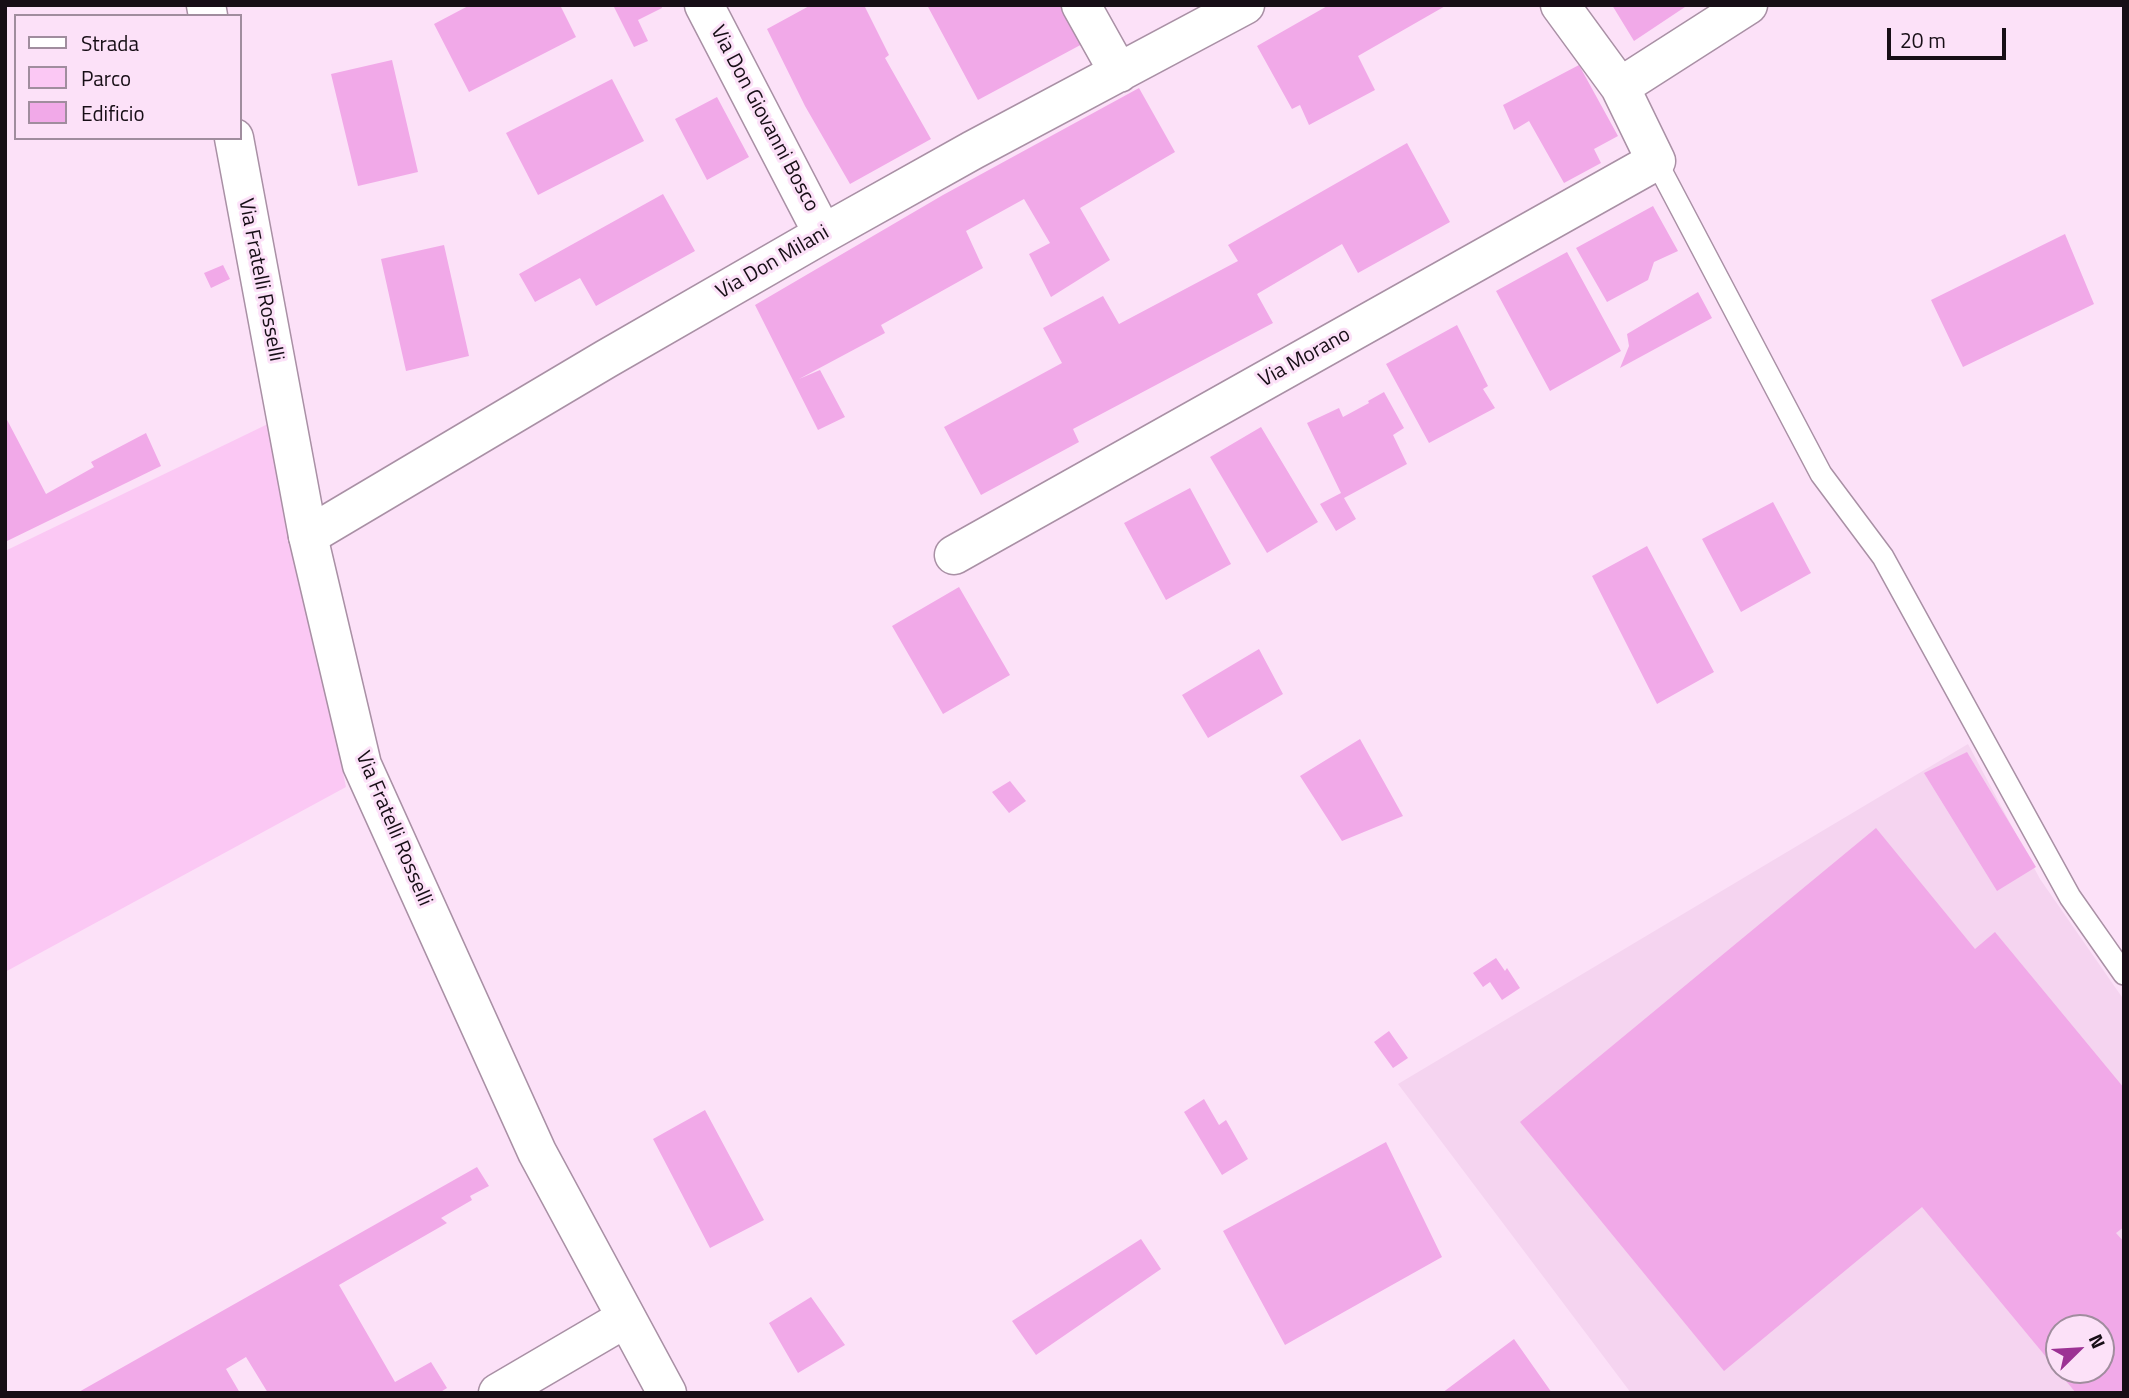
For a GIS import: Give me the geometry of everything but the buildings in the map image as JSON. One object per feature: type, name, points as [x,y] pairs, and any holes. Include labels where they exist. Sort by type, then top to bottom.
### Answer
[{"type":"street","name":"Via Don Giovanni Bosco","points":[[704,5],[823,234]]},
{"type":"street","points":[[1081,5],[1119,74]]},
{"type":"street","name":"Via Don Milani","points":[[309,536],[606,359],[823,234],[973,150],[1245,5]]},
{"type":"street","points":[[1560,5],[1620,87],[1656,160]]},
{"type":"street","points":[[1620,87],[1748,5]]},
{"type":"street","name":"Via Fratelli Rosselli","points":[[234,140],[309,536],[362,765],[537,1152],[667,1393]]},
{"type":"street","name":"Via Morano","points":[[954,555],[1656,160]]},
{"type":"street","points":[[498,1393],[626,1318]]},
{"type":"lane","points":[[1656,160],[1821,474],[1883,557],[2070,897],[2124,974]]},
{"type":"shaded area","points":[[1968,744],[2040,879],[2124,1000],[2124,1393],[1631,1393],[1398,1084]]},
{"type":"green space","points":[[272,422],[346,787],[5,972],[5,551]]}]
